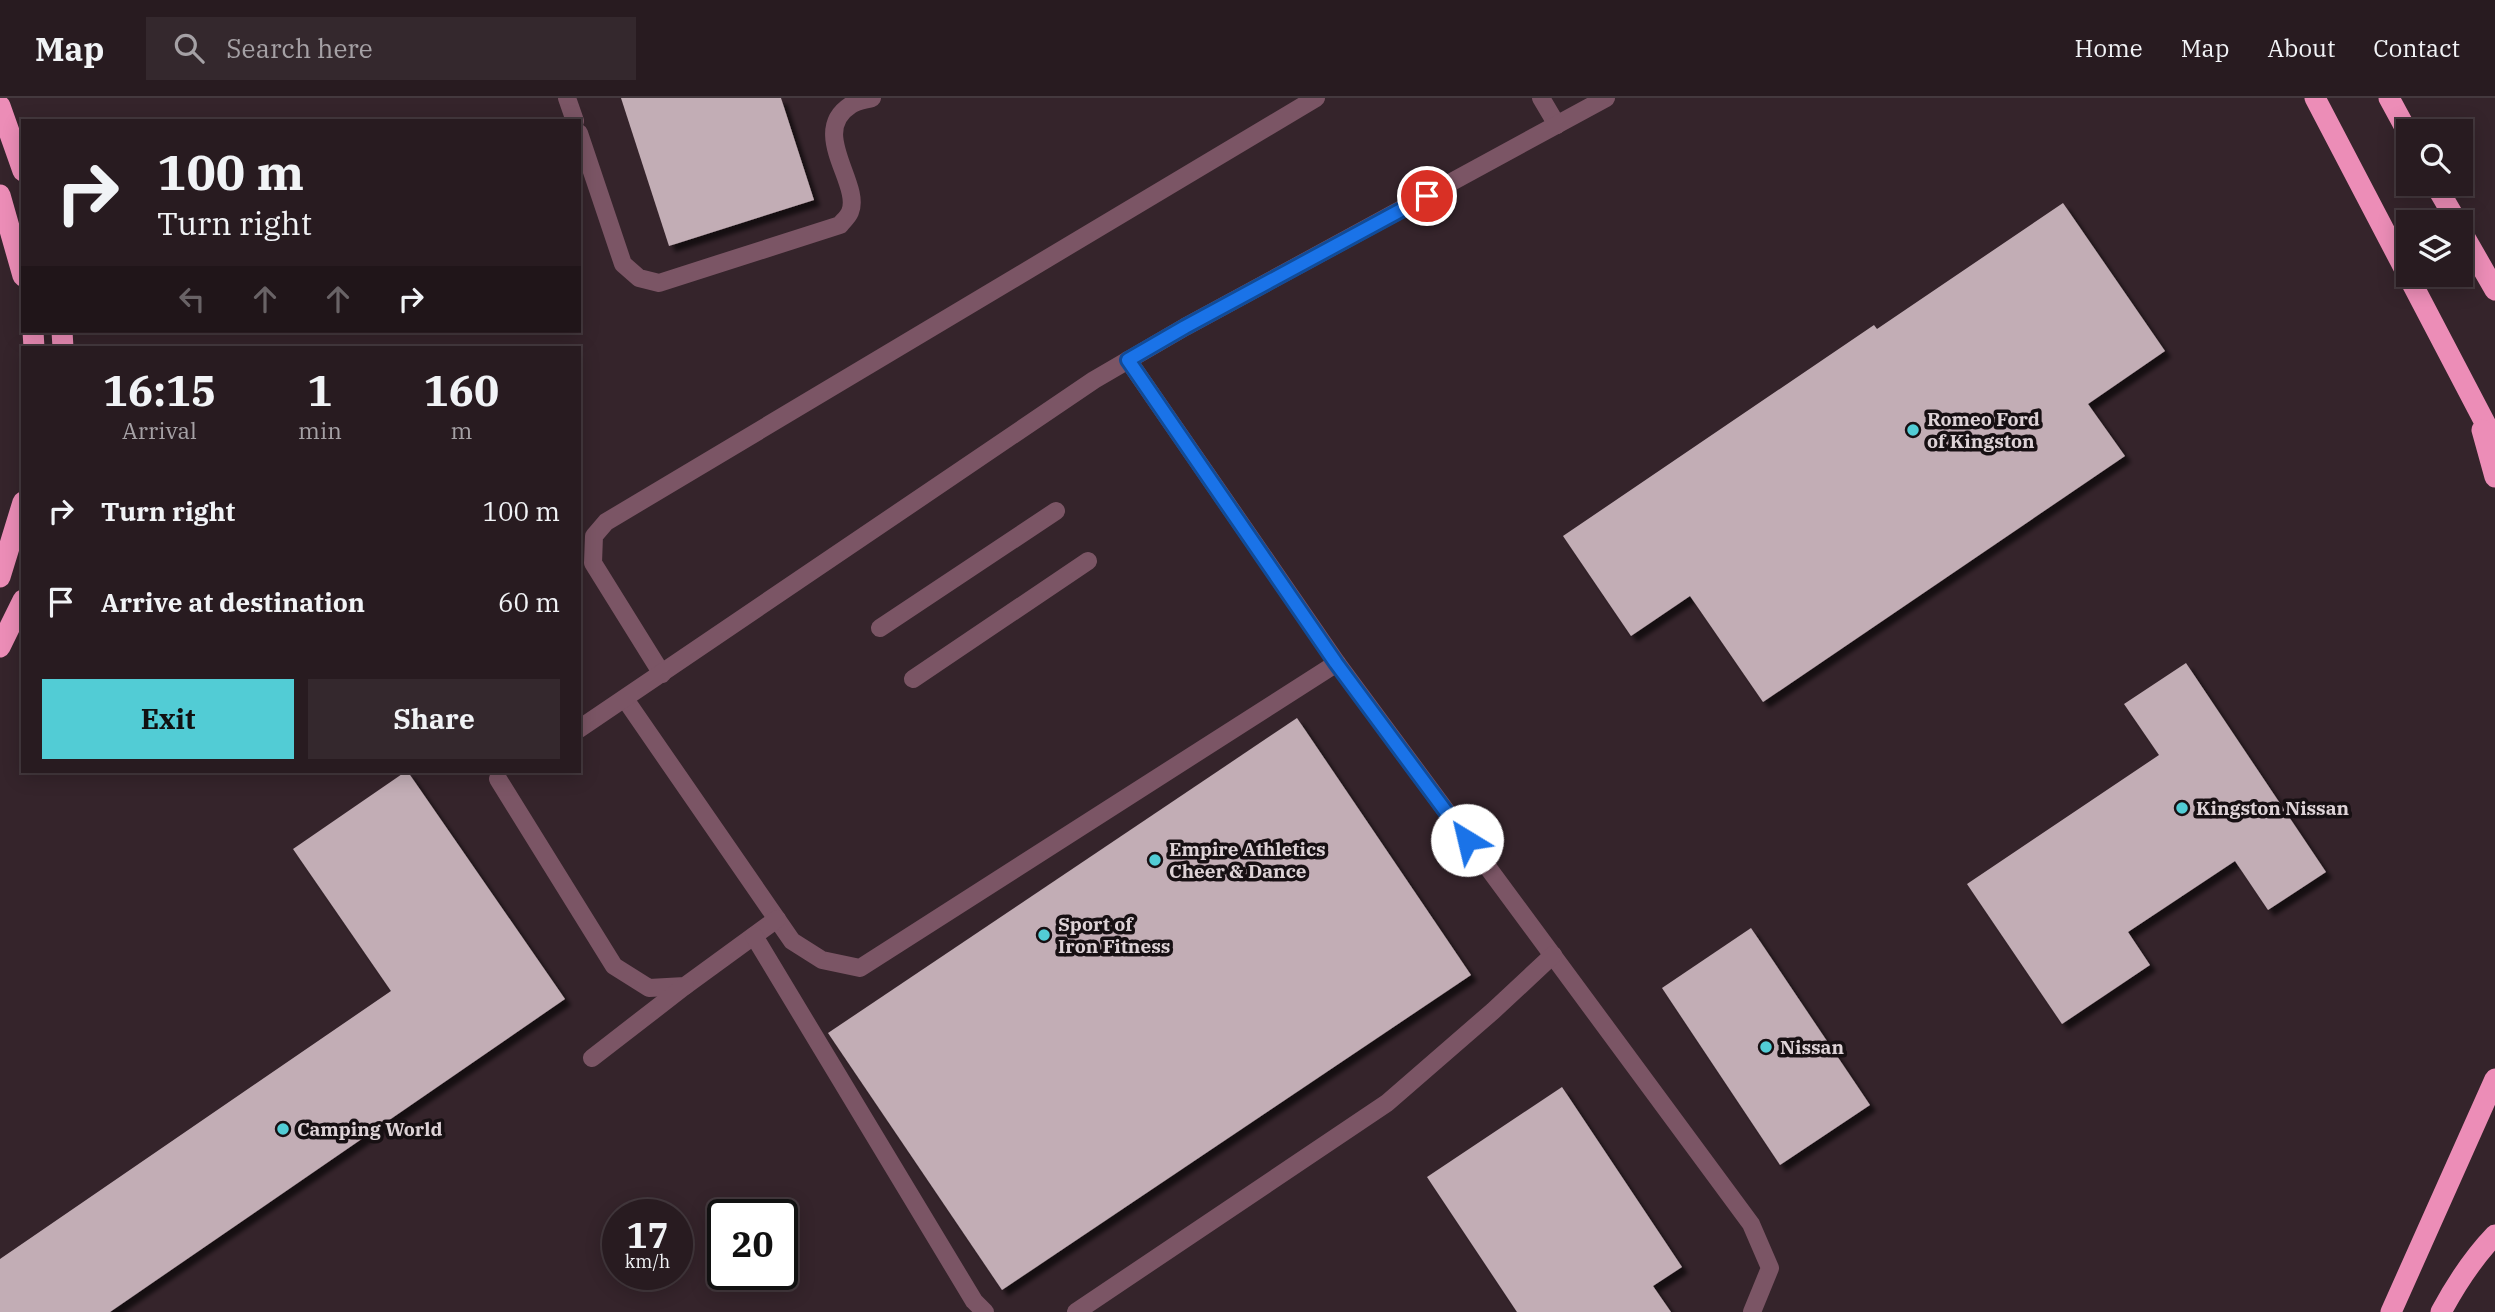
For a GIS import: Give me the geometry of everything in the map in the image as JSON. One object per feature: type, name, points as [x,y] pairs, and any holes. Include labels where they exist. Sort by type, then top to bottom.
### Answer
[{"type":"highway","points":[[2315,98],[2495,442]]},
{"type":"highway","points":[[2389,98],[2400,119]]},
{"type":"highway","points":[[0,106],[21,165]]},
{"type":"highway","points":[[0,195],[21,269]]},
{"type":"highway","points":[[2473,252],[2495,290]]},
{"type":"highway","points":[[2476,408],[2495,477]]},
{"type":"highway","points":[[0,577],[21,509]]},
{"type":"highway","points":[[0,647],[21,604]]},
{"type":"highway","points":[[2391,1312],[2495,1079]]},
{"type":"highway","points":[[2441,1312],[2482,1248],[2495,1235]]},
{"type":"lane","points":[[567,98],[574,119]]},
{"type":"lane","points":[[581,140],[623,264],[639,278],[659,283],[840,225],[851,210],[850,192],[834,144],[836,122],[850,105],[872,98]]},
{"type":"lane","points":[[662,674],[593,563],[594,536],[606,522],[1316,98]]},
{"type":"lane","points":[[1541,98],[1557,125]]},
{"type":"lane","points":[[581,728],[1094,380],[1185,327],[1606,98]]},
{"type":"lane","points":[[1128,360],[1336,663],[1751,1224],[1770,1268],[1752,1312]]},
{"type":"lane","points":[[880,628],[1056,512]]},
{"type":"lane","points":[[913,679],[1088,561]]},
{"type":"lane","points":[[625,699],[792,941],[821,960],[860,968],[1336,663]]},
{"type":"lane","points":[[500,774],[614,966],[649,988],[685,986]]},
{"type":"lane","points":[[592,1058],[777,919]]},
{"type":"lane","points":[[754,936],[974,1301],[985,1312]]},
{"type":"lane","points":[[1076,1312],[1387,1103],[1553,955]]},
{"type":"building","points":[[621,98],[781,98],[814,200],[669,246]]},
{"type":"building","name":"Romeo Ford of Kingston","points":[[2063,203],[2165,351],[2088,404],[2125,456],[1763,702],[1690,596],[1631,636],[1563,536],[1874,325],[1877,329]]},
{"type":"building","name":"Kingston Nissan","points":[[2186,663],[2326,872],[2268,910],[2235,861],[2128,932],[2150,965],[2062,1024],[1967,884],[2159,755],[2124,704]]},
{"type":"building","points":[[1297,718],[1471,975],[1002,1290],[828,1033]]},
{"type":"building","name":"Camping World","points":[[404,773],[409,773],[565,999],[110,1312],[0,1312],[0,1259],[391,991],[293,849]]},
{"type":"building","name":"Nissan","points":[[1751,928],[1870,1105],[1780,1165],[1662,988]]},
{"type":"building","points":[[1562,1087],[1682,1267],[1653,1286],[1671,1312],[1517,1312],[1427,1177]]},
{"type":"place","name":"Romeo Ford of Kingston","points":[[1913,430]]},
{"type":"place","name":"Kingston Nissan","points":[[2182,808]]},
{"type":"place","name":"Empire Athletics Cheer & Dance","points":[[1155,860]]},
{"type":"place","name":"Sport of Iron Fitness","points":[[1044,935]]},
{"type":"place","name":"Nissan","points":[[1766,1047]]},
{"type":"place","name":"Camping World","points":[[283,1129]]},
{"type":"route","points":[[1427,196],[1128,360],[1336,663],[1467,840]]}]
